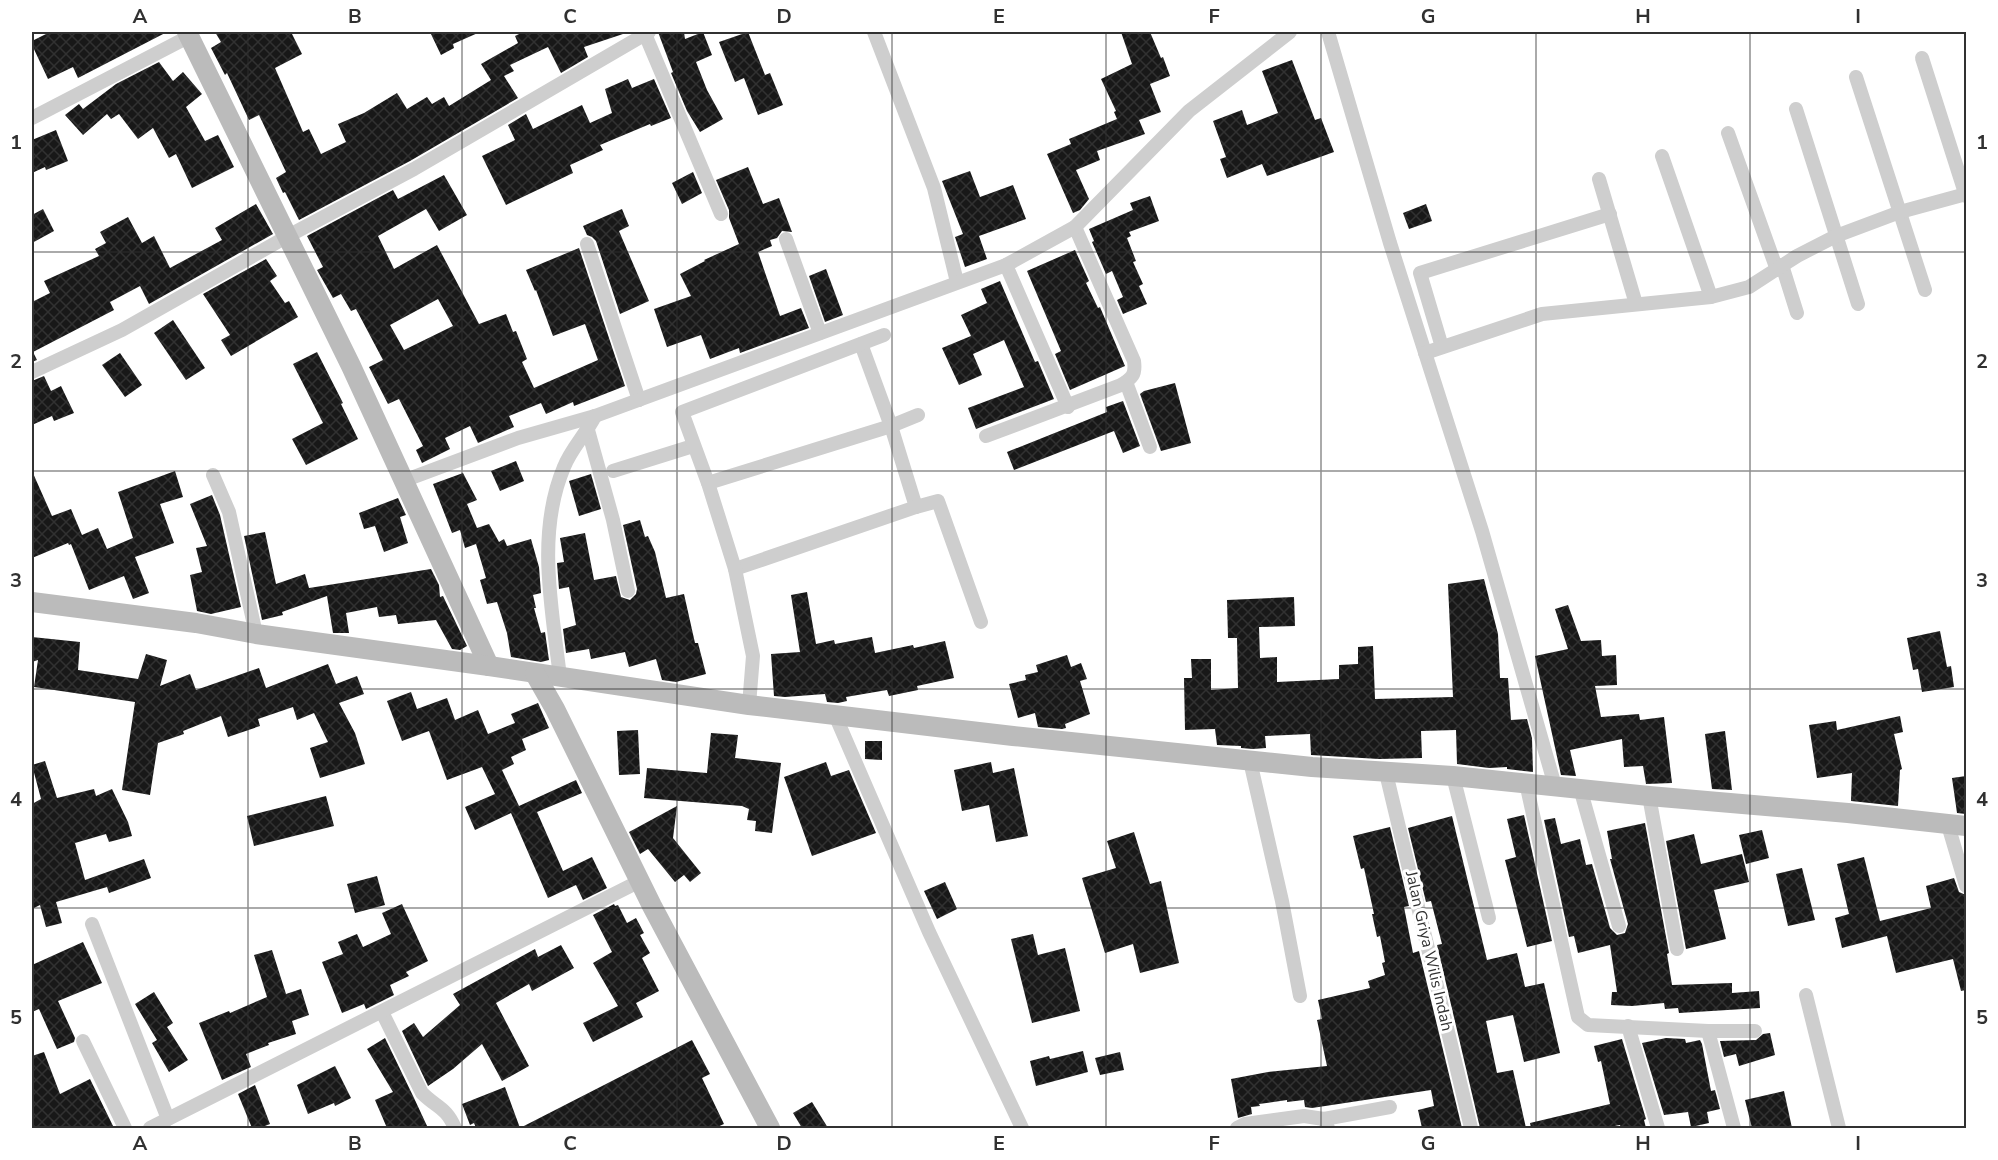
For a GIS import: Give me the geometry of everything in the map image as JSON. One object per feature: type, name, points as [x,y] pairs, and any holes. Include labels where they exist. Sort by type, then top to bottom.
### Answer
[{"type":"main road","points":[[189,34],[351,366],[489,666]]},
{"type":"main road","points":[[32,602],[195,623],[256,634],[835,716],[1250,761],[1386,773],[1453,776],[1848,813],[1958,826]]},
{"type":"main road","points":[[535,674],[561,720],[640,881],[770,1128]]},
{"type":"street","points":[[874,32],[934,188],[957,282]]},
{"type":"street","points":[[402,481],[518,438],[595,416],[1006,265],[1075,227],[1189,111],[1290,32]]},
{"type":"street","points":[[1328,32],[1390,243],[1482,531],[1555,786]]},
{"type":"street","points":[[32,372],[122,330],[288,236],[414,169],[647,33],[721,214]]},
{"type":"street","points":[[32,118],[189,34]]},
{"type":"street","points":[[1425,353],[1542,314],[1711,297],[1749,287],[1797,256],[1836,237],[1900,212],[1966,195],[1922,58]]},
{"type":"street","points":[[1856,77],[1925,290]]},
{"type":"street","points":[[1796,109],[1858,304]]},
{"type":"street","points":[[1728,133],[1797,313]]},
{"type":"street","points":[[1662,156],[1711,297]]},
{"type":"street","points":[[1599,179],[1636,304]]},
{"type":"street","points":[[1442,347],[1420,273],[1610,214]]},
{"type":"street","points":[[986,436],[1068,407],[1126,382],[1134,374],[1134,361],[1075,227]]},
{"type":"street","points":[[786,239],[820,333]]},
{"type":"street","points":[[587,244],[639,400]]},
{"type":"street","points":[[1006,265],[1068,407]]},
{"type":"street","points":[[749,705],[753,656],[735,569],[708,483],[682,412],[884,335]]},
{"type":"street","points":[[861,344],[891,426],[916,507]]},
{"type":"street","points":[[1126,382],[1150,447]]},
{"type":"street","points":[[708,483],[891,426],[918,415]]},
{"type":"street","points":[[560,677],[548,554],[551,514],[564,466],[595,416]]},
{"type":"street","points":[[588,430],[613,520],[628,591]]},
{"type":"street","points":[[613,471],[693,446]]},
{"type":"street","points":[[213,475],[230,512],[256,634]]},
{"type":"street","points":[[735,569],[938,501],[981,622]]},
{"type":"street","points":[[835,716],[929,932],[1023,1128]]},
{"type":"street","points":[[1250,761],[1282,901],[1300,996]]},
{"type":"street","name":"Jalan Griya Wilis Indah","points":[[1386,773],[1471,1128]]},
{"type":"street","points":[[1453,776],[1489,918]]},
{"type":"street","points":[[1526,783],[1578,1017],[1588,1025],[1755,1032]]},
{"type":"street","points":[[1580,788],[1619,926]]},
{"type":"street","points":[[1650,796],[1677,949]]},
{"type":"street","points":[[1958,826],[1966,886]]},
{"type":"street","points":[[150,1128],[640,881]]},
{"type":"street","points":[[92,924],[168,1119]]},
{"type":"street","points":[[1806,996],[1839,1128]]},
{"type":"street","points":[[382,1012],[422,1093],[444,1109],[455,1128]]},
{"type":"street","points":[[1628,1026],[1658,1128]]},
{"type":"street","points":[[1708,1031],[1734,1128]]},
{"type":"street","points":[[83,1041],[125,1128]]},
{"type":"street","points":[[1237,1128],[1245,1124],[1304,1116],[1326,1124],[1390,1107]]},
{"type":"building","points":[[50,32],[167,32],[78,78],[73,67],[48,79],[32,41]]},
{"type":"building","points":[[215,32],[291,32],[302,54],[275,68],[303,132],[309,129],[321,154],[346,142],[338,124],[364,113],[397,93],[407,109],[427,97],[432,104],[444,97],[449,106],[491,80],[481,64],[518,43],[515,36],[523,32],[623,32],[623,34],[584,47],[588,57],[561,73],[548,47],[510,65],[514,71],[504,76],[518,98],[410,161],[299,220],[276,178],[286,172],[259,115],[249,120],[227,73],[225,75],[211,48],[221,42]]},
{"type":"building","points":[[430,32],[480,32],[453,44],[454,48],[441,55]]},
{"type":"building","points":[[658,32],[684,32],[685,39],[703,32],[712,55],[696,62],[707,90],[723,119],[700,132],[687,111],[671,73],[673,72]]},
{"type":"building","points":[[748,32],[765,75],[770,73],[783,105],[758,115],[744,78],[735,82],[719,42]]},
{"type":"building","points":[[1121,32],[1150,32],[1161,58],[1163,57],[1170,76],[1150,84],[1161,112],[1139,120],[1145,134],[1097,151],[1100,160],[1076,170],[1089,199],[1080,210],[1073,213],[1047,154],[1071,144],[1069,139],[1117,119],[1114,112],[1116,111],[1101,79],[1132,64]]},
{"type":"building","points":[[1292,60],[1315,120],[1321,118],[1334,152],[1267,176],[1262,164],[1227,178],[1220,159],[1226,157],[1213,121],[1242,110],[1247,125],[1278,113],[1262,71]]},
{"type":"building","points":[[159,62],[173,81],[183,72],[202,94],[186,107],[205,141],[218,135],[234,167],[192,188],[176,154],[169,158],[153,128],[138,139],[119,114],[111,119],[107,114],[83,135],[65,115],[79,104],[83,109],[116,84]]},
{"type":"building","points":[[628,79],[632,88],[654,79],[671,118],[651,126],[650,124],[600,145],[603,150],[570,165],[573,173],[506,205],[482,156],[515,140],[508,125],[526,114],[533,129],[582,105],[590,123],[612,113],[605,89]]},
{"type":"building","points":[[56,130],[68,161],[32,173],[32,140]]},
{"type":"building","points":[[748,167],[763,204],[779,198],[792,232],[782,231],[777,238],[770,240],[772,246],[758,252],[780,316],[801,308],[809,328],[740,353],[739,348],[710,359],[701,335],[667,347],[654,309],[691,296],[680,274],[739,244],[729,218],[729,210],[716,180]]},
{"type":"building","points":[[970,171],[980,197],[1013,185],[1026,219],[979,236],[987,259],[965,267],[955,237],[963,234],[942,181]]},
{"type":"building","points":[[693,172],[702,193],[682,204],[672,183]]},
{"type":"building","points":[[444,175],[467,215],[439,231],[426,209],[378,236],[394,269],[437,245],[479,324],[506,314],[513,332],[516,331],[527,359],[522,362],[534,388],[598,360],[585,324],[553,336],[526,270],[579,248],[625,386],[574,406],[573,402],[546,414],[541,403],[509,416],[514,427],[478,443],[470,426],[445,438],[450,449],[422,463],[416,450],[423,446],[399,399],[388,404],[369,367],[383,360],[356,309],[351,311],[341,294],[333,298],[317,270],[323,267],[307,236],[393,190],[398,199]],"holes":[[[438,299],[453,326],[404,350],[390,325]]]},
{"type":"building","points":[[1150,196],[1159,221],[1129,232],[1131,236],[1127,238],[1136,261],[1133,262],[1143,284],[1139,286],[1147,304],[1123,314],[1117,300],[1123,297],[1112,271],[1106,274],[1089,229],[1133,210],[1130,203]]},
{"type":"building","points":[[256,204],[273,234],[149,304],[140,286],[110,302],[114,310],[33,352],[37,360],[32,362],[32,302],[50,293],[44,281],[99,256],[95,249],[106,243],[100,232],[128,217],[142,243],[154,236],[170,268],[222,240],[215,228]]},
{"type":"building","points":[[1426,204],[1432,221],[1409,229],[1403,213]]},
{"type":"building","points":[[43,209],[54,231],[32,243],[32,215]]},
{"type":"building","points":[[622,209],[629,226],[619,231],[649,301],[620,314],[596,241],[587,235],[583,226]]},
{"type":"building","points":[[1075,250],[1089,281],[1086,283],[1098,308],[1100,307],[1125,366],[1070,390],[1055,354],[1061,351],[1027,271]]},
{"type":"building","points":[[266,259],[277,276],[270,281],[285,303],[289,301],[298,317],[231,356],[221,340],[230,335],[203,294]]},
{"type":"building","points":[[826,269],[843,315],[825,322],[809,276]]},
{"type":"building","points":[[1000,281],[1035,362],[1038,361],[1054,399],[976,429],[968,408],[1024,387],[1004,340],[973,354],[982,375],[959,385],[942,348],[971,336],[961,315],[987,303],[981,289]]},
{"type":"building","points":[[173,320],[205,368],[186,380],[154,333]]},
{"type":"building","points":[[317,352],[358,439],[306,465],[292,439],[323,423],[293,364]]},
{"type":"building","points":[[120,353],[142,385],[125,397],[102,365]]},
{"type":"building","points":[[44,376],[51,391],[61,386],[74,413],[54,421],[52,416],[32,425],[32,381]]},
{"type":"building","points":[[1175,383],[1191,443],[1161,451],[1140,394]]},
{"type":"building","points":[[1123,401],[1140,446],[1123,453],[1114,431],[1014,470],[1007,452],[1107,412],[1106,407]]},
{"type":"building","points":[[516,461],[524,481],[500,491],[491,471]]},
{"type":"building","points":[[32,471],[52,516],[71,509],[82,535],[98,528],[107,549],[133,538],[118,492],[175,471],[183,497],[160,504],[174,543],[135,557],[149,593],[133,599],[124,576],[89,590],[71,544],[68,543],[32,558]]},
{"type":"building","points":[[463,473],[477,500],[467,504],[477,528],[489,524],[499,542],[504,539],[507,546],[531,539],[539,567],[541,593],[533,595],[536,608],[534,608],[541,633],[545,632],[549,660],[541,662],[511,657],[507,633],[497,602],[487,604],[480,580],[486,578],[476,544],[465,548],[460,530],[452,533],[433,484]]},
{"type":"building","points":[[591,474],[601,509],[579,516],[569,481]]},
{"type":"building","points":[[212,495],[220,515],[241,607],[211,614],[197,611],[190,575],[202,572],[196,548],[207,546],[190,504]]},
{"type":"building","points":[[398,498],[406,515],[400,517],[408,543],[384,552],[375,526],[364,529],[359,513]]},
{"type":"building","points":[[640,520],[645,537],[648,536],[655,552],[666,598],[684,594],[695,643],[698,643],[706,674],[676,682],[662,680],[656,659],[629,667],[625,652],[591,659],[589,649],[566,653],[563,629],[576,625],[569,587],[559,589],[557,563],[564,562],[560,538],[585,533],[594,580],[616,576],[621,597],[630,600],[636,594],[637,589],[623,525]]},
{"type":"building","points":[[265,532],[276,584],[305,574],[309,588],[431,569],[439,585],[440,597],[443,596],[467,646],[460,650],[452,649],[436,620],[398,624],[396,615],[379,617],[377,607],[346,613],[349,633],[333,633],[327,596],[282,612],[283,615],[262,620],[244,536]]},
{"type":"building","points":[[1484,579],[1498,634],[1500,678],[1508,678],[1511,720],[1527,719],[1532,738],[1533,772],[1507,769],[1507,767],[1489,768],[1457,764],[1456,730],[1421,731],[1422,758],[1379,759],[1311,755],[1310,734],[1265,736],[1266,748],[1253,749],[1217,745],[1215,729],[1185,730],[1184,678],[1192,678],[1191,659],[1211,659],[1211,690],[1238,688],[1237,638],[1228,638],[1227,600],[1294,597],[1295,626],[1259,627],[1260,658],[1277,657],[1277,682],[1339,679],[1339,665],[1358,664],[1358,647],[1373,646],[1375,699],[1453,697],[1448,584]]},
{"type":"building","points":[[807,592],[816,644],[834,640],[835,644],[872,637],[875,653],[945,641],[954,678],[917,686],[918,690],[889,696],[887,690],[846,697],[847,701],[838,703],[827,702],[825,694],[774,696],[771,654],[800,652],[791,595]]},
{"type":"building","points":[[1568,605],[1581,641],[1601,640],[1602,656],[1616,655],[1617,685],[1595,686],[1601,717],[1639,714],[1640,720],[1664,717],[1672,783],[1646,784],[1643,766],[1624,767],[1622,739],[1570,750],[1576,776],[1561,775],[1535,656],[1568,649],[1555,609]]},
{"type":"building","points":[[1940,631],[1947,667],[1951,666],[1954,687],[1922,692],[1918,669],[1913,670],[1907,638]]},
{"type":"building","points":[[32,637],[80,642],[78,670],[138,679],[146,654],[167,660],[160,686],[190,674],[196,690],[259,668],[266,688],[328,664],[336,684],[357,676],[364,694],[339,703],[355,733],[365,764],[320,778],[310,748],[328,742],[314,713],[297,720],[293,707],[258,719],[260,726],[228,737],[221,716],[183,731],[184,734],[158,743],[150,795],[122,790],[135,702],[34,687],[38,660],[32,662]]},
{"type":"building","points":[[1067,655],[1071,667],[1081,663],[1087,679],[1080,681],[1090,714],[1065,724],[1066,728],[1062,729],[1038,727],[1035,713],[1018,718],[1009,684],[1026,680],[1025,675],[1038,672],[1036,665]]},
{"type":"building","points":[[411,692],[417,709],[447,698],[455,720],[478,710],[488,734],[515,723],[511,714],[538,703],[549,728],[522,739],[526,750],[511,757],[514,764],[502,770],[519,806],[576,780],[582,793],[537,812],[563,871],[592,857],[607,888],[583,900],[576,885],[548,898],[511,813],[475,830],[465,807],[495,794],[482,767],[447,780],[429,731],[402,741],[387,701]]},
{"type":"building","points":[[1900,716],[1903,732],[1894,734],[1902,769],[1900,770],[1898,806],[1851,801],[1852,773],[1817,778],[1809,725],[1836,721],[1837,730]]},
{"type":"building","points":[[638,730],[640,774],[619,775],[617,731]]},
{"type":"building","points":[[1725,731],[1732,790],[1712,789],[1705,734]]},
{"type":"building","points":[[711,733],[738,735],[735,758],[781,763],[772,833],[755,831],[756,821],[747,820],[749,809],[742,806],[644,798],[647,768],[707,773]]},
{"type":"building","points":[[865,741],[882,741],[882,760],[865,759]]},
{"type":"building","points":[[45,761],[57,798],[94,789],[96,796],[112,789],[128,822],[132,836],[109,842],[106,834],[75,843],[85,880],[144,859],[151,878],[109,893],[107,887],[56,902],[62,923],[46,927],[40,905],[32,909],[32,804],[41,799],[32,765]]},
{"type":"building","points":[[826,762],[831,776],[849,770],[876,833],[812,856],[784,777]]},
{"type":"building","points":[[991,762],[993,773],[1014,768],[1028,836],[996,842],[989,805],[962,811],[954,770]]},
{"type":"building","points":[[1966,776],[1966,814],[1957,813],[1952,778]]},
{"type":"building","points":[[326,796],[334,826],[254,846],[247,816]]},
{"type":"building","points":[[677,806],[673,838],[701,873],[690,882],[684,875],[675,882],[648,849],[640,854],[629,832]]},
{"type":"building","points":[[1524,815],[1552,941],[1527,947],[1505,860],[1516,857],[1507,819]]},
{"type":"building","points":[[1452,816],[1487,960],[1517,953],[1525,987],[1544,983],[1560,1053],[1524,1062],[1513,1015],[1486,1021],[1497,1073],[1513,1070],[1526,1128],[1480,1128],[1437,945],[1442,944],[1431,901],[1426,902],[1408,828]]},
{"type":"building","points":[[1555,818],[1561,844],[1580,839],[1586,865],[1592,864],[1610,928],[1617,935],[1625,933],[1628,924],[1610,859],[1612,859],[1607,831],[1645,823],[1669,953],[1667,954],[1672,985],[1732,983],[1732,993],[1759,991],[1760,1008],[1679,1013],[1678,1008],[1665,1009],[1664,1003],[1611,1005],[1612,992],[1617,992],[1610,945],[1578,953],[1574,936],[1569,937],[1544,820]]},
{"type":"building","points":[[1390,827],[1409,906],[1404,907],[1413,953],[1419,951],[1462,1128],[1422,1128],[1418,1110],[1434,1106],[1431,1090],[1312,1108],[1305,1107],[1304,1100],[1259,1104],[1260,1106],[1251,1107],[1252,1114],[1238,1118],[1231,1079],[1268,1072],[1327,1066],[1317,1020],[1322,1019],[1318,1000],[1370,988],[1368,981],[1385,975],[1380,936],[1377,937],[1364,868],[1361,869],[1353,836]]},
{"type":"building","points":[[1762,830],[1769,858],[1746,864],[1739,835]]},
{"type":"building","points":[[1134,832],[1150,884],[1161,881],[1179,963],[1140,973],[1133,944],[1105,953],[1082,878],[1116,868],[1107,841]]},
{"type":"building","points":[[1694,834],[1701,864],[1742,854],[1749,882],[1714,890],[1726,939],[1686,949],[1666,841]]},
{"type":"building","points":[[1864,857],[1880,921],[1931,908],[1926,886],[1954,878],[1959,892],[1966,895],[1966,990],[1961,991],[1953,959],[1896,973],[1887,936],[1842,948],[1835,918],[1849,914],[1837,864]]},
{"type":"building","points":[[1802,868],[1815,920],[1788,926],[1776,874]]},
{"type":"building","points":[[377,876],[385,905],[355,913],[347,884]]},
{"type":"building","points":[[945,882],[957,909],[937,919],[924,891]]},
{"type":"building","points":[[402,904],[428,961],[406,972],[409,976],[390,985],[394,995],[366,1009],[364,1004],[342,1013],[322,962],[343,954],[338,942],[357,934],[363,947],[391,934],[382,913]]},
{"type":"building","points":[[614,904],[618,905],[627,923],[636,918],[644,933],[640,935],[650,953],[642,958],[659,991],[636,1003],[643,1017],[593,1042],[583,1023],[618,1006],[593,963],[612,952],[593,915]]},
{"type":"building","points":[[1033,934],[1038,955],[1065,948],[1080,1011],[1032,1023],[1011,939]]},
{"type":"building","points":[[83,942],[102,983],[58,1001],[75,1038],[74,1042],[57,1049],[39,1009],[32,1012],[32,965]]},
{"type":"building","points":[[561,945],[574,968],[532,991],[529,984],[496,1003],[529,1066],[502,1081],[482,1044],[453,1069],[428,1086],[402,1031],[414,1023],[423,1037],[460,1005],[453,994],[535,949],[538,957]]},
{"type":"building","points":[[272,950],[286,994],[301,989],[309,1015],[292,1021],[296,1034],[268,1043],[269,1045],[246,1054],[251,1067],[222,1080],[199,1023],[267,997],[254,955]]},
{"type":"building","points":[[154,992],[173,1023],[167,1027],[188,1060],[169,1072],[152,1043],[157,1040],[135,1004]]},
{"type":"building","points":[[1770,1033],[1775,1055],[1739,1066],[1736,1054],[1724,1057],[1720,1041],[1756,1040],[1763,1034]]},
{"type":"building","points":[[385,1038],[428,1128],[387,1128],[375,1100],[393,1092],[367,1049]]},
{"type":"building","points":[[1666,1038],[1685,1039],[1686,1043],[1700,1040],[1711,1091],[1715,1090],[1720,1109],[1707,1112],[1709,1123],[1691,1127],[1688,1112],[1664,1115],[1642,1043]]},
{"type":"building","points":[[1622,1039],[1646,1119],[1644,1120],[1646,1128],[1621,1128],[1620,1125],[1604,1128],[1531,1128],[1530,1123],[1610,1104],[1601,1061],[1598,1062],[1594,1046]]},
{"type":"building","points":[[692,1040],[710,1074],[702,1078],[724,1124],[715,1128],[520,1128]]},
{"type":"building","points":[[1083,1051],[1088,1072],[1036,1086],[1030,1061]]},
{"type":"building","points":[[44,1052],[60,1094],[90,1079],[114,1128],[32,1128],[32,1056]]},
{"type":"building","points":[[1120,1052],[1124,1070],[1100,1075],[1095,1058]]},
{"type":"building","points":[[335,1066],[351,1098],[335,1106],[334,1103],[308,1114],[297,1085]]},
{"type":"building","points":[[255,1085],[270,1124],[260,1128],[252,1128],[238,1094]]},
{"type":"building","points":[[505,1087],[520,1128],[476,1128],[474,1123],[470,1125],[462,1104]]},
{"type":"building","points":[[1784,1091],[1792,1128],[1752,1128],[1745,1100]]},
{"type":"building","points":[[812,1102],[828,1128],[802,1128],[793,1113]]}]
